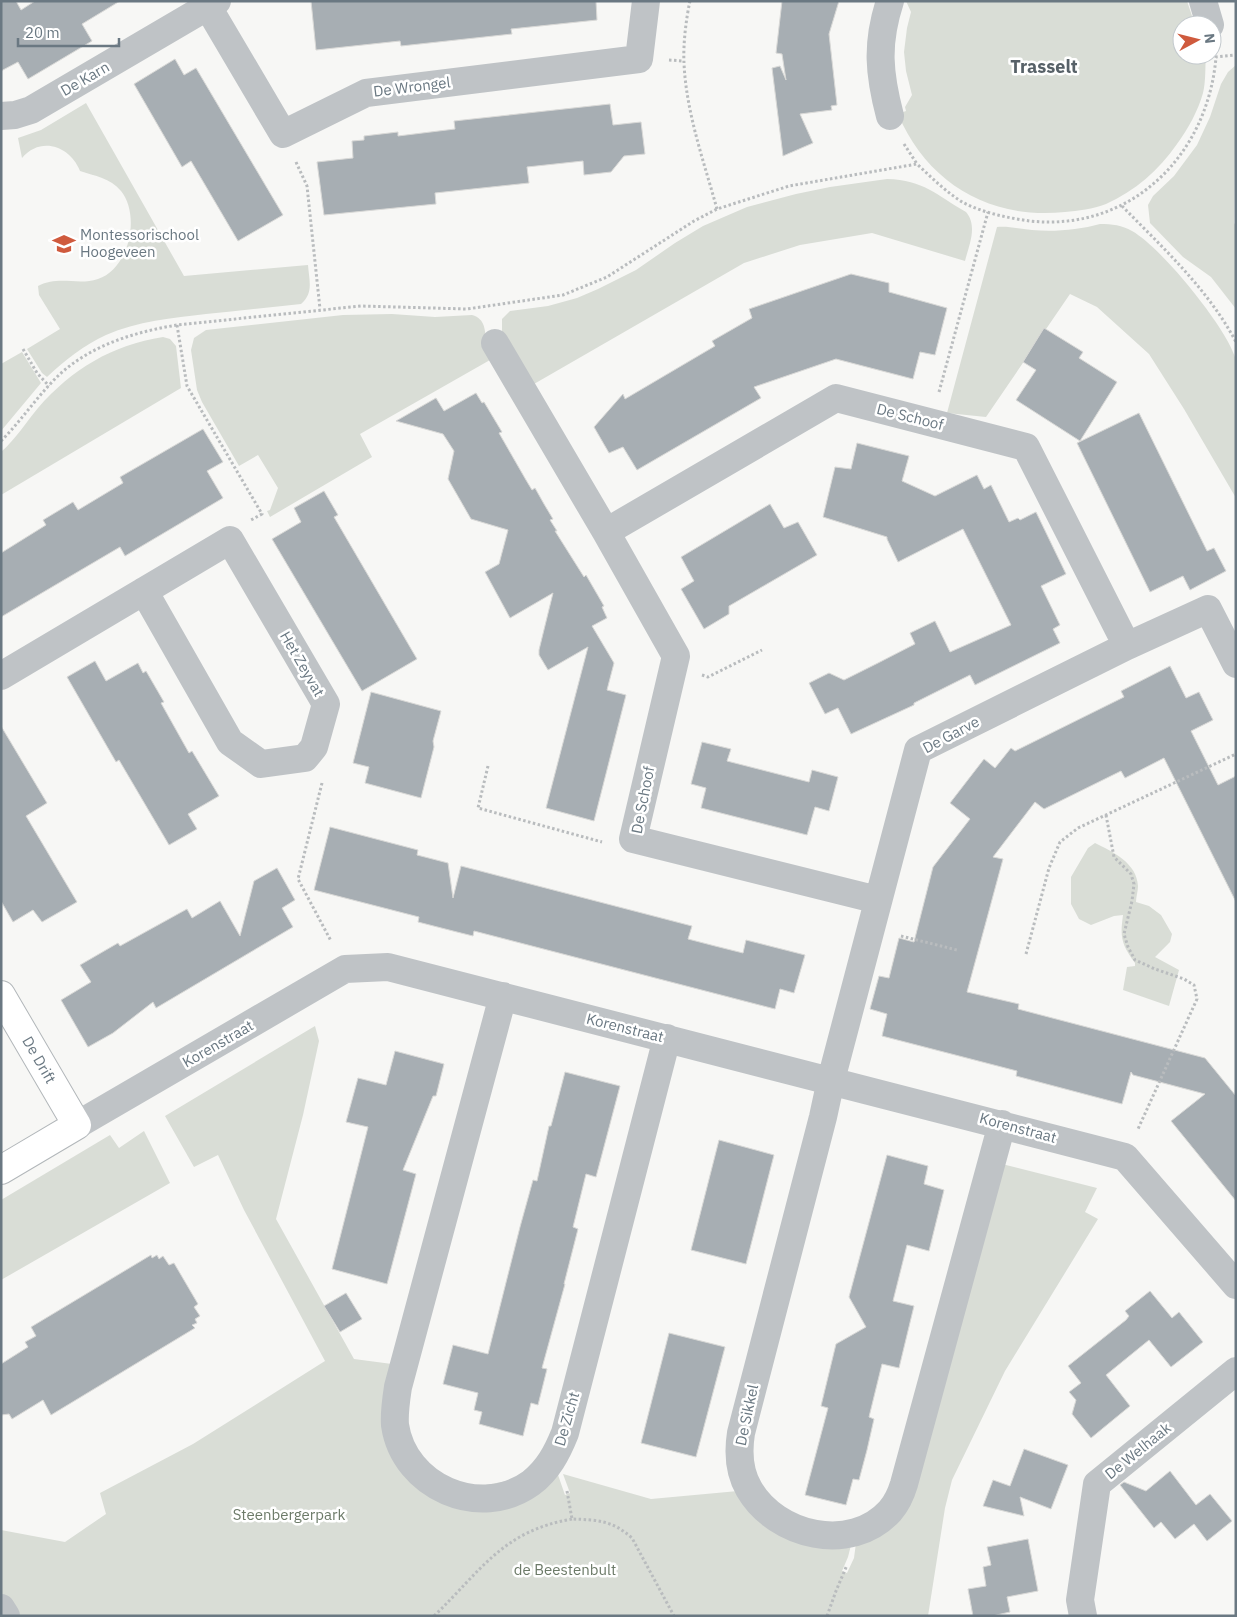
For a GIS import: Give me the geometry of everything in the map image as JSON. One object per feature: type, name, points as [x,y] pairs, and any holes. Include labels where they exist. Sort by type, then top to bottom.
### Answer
[{"type":"street","name":"De Wrongel","points":[[283,134],[366,93],[639,59],[646,1]]},
{"type":"street","points":[[890,1],[882,36],[880,60],[882,85],[890,116]]},
{"type":"street","points":[[1203,1],[1207,15]]},
{"type":"street","points":[[213,4],[283,134]]},
{"type":"street","name":"De Karn","points":[[1,116],[14,115],[31,110],[213,4]]},
{"type":"street","name":"De Schoof","points":[[495,344],[606,532],[676,656],[633,839],[878,900]]},
{"type":"street","name":"De Schoof","points":[[606,532],[836,398],[1026,447],[1127,646]]},
{"type":"street","points":[[1,676],[230,540]]},
{"type":"street","name":"Het Zeyvat","points":[[230,540],[326,704],[314,747],[305,758]]},
{"type":"street","points":[[144,590],[230,742],[261,764],[305,758]]},
{"type":"street","name":"De Garve","points":[[831,1080],[918,750],[1127,646],[1208,609],[1236,664]]},
{"type":"street","name":"Korenstraat","points":[[1,1170],[345,969],[388,967],[1125,1156]]},
{"type":"street","name":"De Drift","points":[[1,995],[77,1125]]},
{"type":"street","name":"De Zicht","points":[[503,996],[398,1387],[395,1406],[396,1425],[400,1443],[409,1460],[421,1475],[436,1486],[454,1494],[472,1498],[493,1498],[513,1493],[531,1483],[546,1469],[557,1452],[565,1433],[667,1038]]},
{"type":"street","name":"De Sikkel","points":[[831,1080],[738,1447],[742,1474],[748,1488],[756,1499],[769,1513],[781,1521],[810,1532],[838,1536],[853,1534],[867,1528],[890,1510],[899,1498],[1002,1124]]},
{"type":"street","points":[[1125,1156],[1236,1285]]},
{"type":"street","name":"De Welhaak","points":[[1083,1616],[1080,1600],[1098,1484],[1236,1371]]},
{"type":"street","points":[[1,1608],[6,1616]]},
{"type":"path","points":[[690,1],[683,61],[686,88],[717,209]]},
{"type":"path","points":[[1,441],[59,375],[76,361],[103,346],[139,333],[178,325],[371,305],[467,309],[563,295],[607,277],[694,221],[717,209],[789,186],[917,164],[936,183],[965,203],[1004,217],[1023,220],[1066,221],[1094,217],[1122,206],[1155,182],[1178,159],[1203,117],[1214,74],[1216,57],[1236,55]]},
{"type":"path","points":[[283,134],[307,186],[320,310]]},
{"type":"path","points":[[1122,206],[1192,279],[1224,319],[1236,342]]},
{"type":"path","points":[[930,423],[988,212]]},
{"type":"path","points":[[178,325],[187,386],[262,514],[235,530],[230,540]]},
{"type":"path","points":[[23,349],[37,373],[49,386]]},
{"type":"path","points":[[673,668],[708,676],[762,650]]},
{"type":"path","points":[[1026,954],[1049,868],[1060,842],[1078,828],[1236,754]]},
{"type":"path","points":[[305,758],[322,783],[298,879],[345,969]]},
{"type":"path","points":[[488,766],[478,808],[617,846],[633,839]]},
{"type":"path","points":[[1106,815],[1114,857],[1132,874],[1134,884],[1124,934],[1128,947],[1135,960],[1184,979],[1194,985],[1197,999],[1125,1156]]},
{"type":"path","points":[[871,928],[957,950]]},
{"type":"path","points":[[553,1459],[564,1480],[570,1501],[572,1520]]},
{"type":"path","points":[[434,1616],[481,1566],[501,1548],[546,1526],[572,1520],[595,1520],[611,1523],[623,1529],[632,1538],[674,1616]]},
{"type":"path","points":[[828,1616],[836,1591],[851,1558],[853,1534]]},
{"type":"green space","points":[[906,1],[1187,1],[1192,15],[1172,15],[1172,65],[1206,65],[1205,84],[1201,100],[1185,132],[1170,154],[1146,179],[1117,199],[1106,204],[1075,211],[1037,213],[1011,210],[987,203],[964,192],[926,160],[910,138],[898,114],[906,111],[905,107],[912,95],[906,71],[904,52],[911,12]]},
{"type":"green space","points":[[1236,65],[1234,223],[1236,226],[1236,309],[1211,277],[1183,257],[1150,223],[1148,205],[1153,196],[1174,176],[1197,145],[1210,117],[1221,84],[1228,72]]},
{"type":"green space","points":[[86,103],[184,276],[308,265],[310,286],[305,300],[301,304],[181,317],[130,326],[90,343],[47,377],[42,373],[27,349],[60,329],[39,295],[38,286],[54,281],[83,282],[98,279],[109,273],[117,265],[129,241],[131,227],[127,202],[121,191],[112,183],[80,171],[69,155],[54,147],[38,147],[22,158],[18,138],[41,130]]},
{"type":"green space","points":[[887,179],[920,185],[966,212],[970,217],[972,229],[965,261],[872,233],[800,245],[744,263],[534,384],[502,332],[502,319],[510,311],[548,306],[577,298],[598,289],[636,270],[703,226],[747,207],[830,187]]},
{"type":"green space","points":[[1100,224],[1117,225],[1128,229],[1159,253],[1191,288],[1229,343],[1235,357],[1236,366],[1236,498],[1184,409],[1149,354],[1097,307],[1070,294],[986,417],[947,413],[997,227],[1057,231]]},
{"type":"green space","points":[[392,314],[435,317],[472,315],[477,317],[484,326],[486,343],[482,346],[490,360],[360,434],[372,457],[270,517],[267,511],[270,510],[278,488],[258,455],[239,466],[202,402],[197,390],[191,350],[194,338],[206,330],[343,315]]},
{"type":"green space","points":[[163,337],[170,339],[176,346],[181,388],[1,495],[1,452],[51,394],[94,361],[127,346]]},
{"type":"green space","points":[[22,352],[41,383],[1,431],[1,364]]},
{"type":"green space","points":[[1095,843],[1116,854],[1129,865],[1137,878],[1136,902],[1149,906],[1161,915],[1172,934],[1170,942],[1155,957],[1179,970],[1169,1006],[1123,990],[1127,967],[1135,966],[1135,963],[1124,945],[1123,915],[1114,916],[1091,925],[1079,919],[1071,904],[1071,877],[1088,848]]},
{"type":"green space","points":[[315,1026],[319,1041],[303,1115],[276,1219],[354,1359],[392,1364],[385,1405],[431,1495],[557,1472],[565,1495],[570,1493],[563,1474],[651,1499],[738,1491],[851,1545],[842,1571],[847,1573],[854,1558],[856,1543],[873,1537],[1002,1164],[1097,1188],[1085,1212],[1098,1219],[1005,1371],[952,1480],[945,1508],[928,1616],[1,1616],[1,1530],[65,1542],[106,1514],[100,1493],[193,1444],[325,1361],[244,1210],[218,1155],[194,1167],[165,1116]]},
{"type":"green space","points":[[144,1131],[170,1183],[1,1280],[1,1200],[110,1135],[119,1148]]},
{"type":"building","points":[[1,1],[16,1],[21,10],[35,1],[120,1],[82,24],[92,41],[28,79],[18,62],[1,71]]},
{"type":"building","points":[[311,1],[596,1],[597,20],[511,29],[512,34],[401,46],[400,41],[316,50]]},
{"type":"building","points":[[782,1],[839,1],[829,34],[837,105],[831,106],[832,110],[800,114],[813,143],[783,156],[772,68],[780,66],[786,80],[782,54],[776,53]]},
{"type":"building","points":[[175,59],[184,75],[196,68],[283,215],[238,241],[191,161],[182,167],[134,84]]},
{"type":"building","points":[[610,104],[613,125],[641,122],[645,154],[624,156],[611,172],[584,175],[583,161],[527,167],[529,183],[435,193],[436,204],[324,215],[317,162],[353,158],[352,141],[364,140],[364,136],[398,132],[398,136],[455,129],[454,121]]},
{"type":"building","points":[[851,274],[889,283],[889,292],[947,308],[935,355],[920,352],[913,379],[836,359],[754,387],[761,398],[637,470],[623,447],[609,453],[594,427],[623,394],[625,399],[715,346],[712,341],[752,318],[749,309]]},
{"type":"building","points":[[1044,328],[1083,352],[1079,358],[1117,382],[1080,441],[1016,400],[1036,370],[1023,362]]},
{"type":"building","points":[[476,393],[482,403],[484,402],[502,432],[499,433],[532,490],[535,488],[553,519],[550,520],[557,531],[555,531],[584,577],[586,575],[604,606],[602,607],[607,618],[592,626],[614,663],[607,690],[626,695],[594,821],[546,808],[588,647],[548,670],[539,655],[539,650],[553,593],[510,618],[485,572],[499,564],[508,530],[471,519],[448,479],[454,451],[443,434],[396,421],[436,398],[444,411]]},
{"type":"building","points":[[1139,413],[1207,551],[1214,548],[1226,571],[1190,590],[1183,576],[1150,592],[1077,443]]},
{"type":"building","points":[[203,429],[223,462],[207,471],[223,498],[125,556],[120,547],[1,617],[1,553],[46,525],[43,520],[73,502],[78,510],[123,483],[120,477]]},
{"type":"building","points":[[857,443],[909,456],[902,481],[935,496],[977,475],[984,489],[991,485],[1009,522],[1018,518],[1020,520],[1036,512],[1066,574],[1041,586],[1060,625],[1053,629],[1060,643],[975,685],[970,675],[914,703],[914,705],[851,734],[838,708],[825,714],[809,683],[829,673],[844,680],[915,644],[910,633],[935,621],[950,652],[1011,625],[963,529],[898,562],[887,537],[823,517],[835,467],[851,469]]},
{"type":"building","points":[[324,491],[338,515],[334,517],[417,659],[362,691],[272,539],[301,522],[294,508]]},
{"type":"building","points":[[770,504],[784,528],[798,522],[817,555],[729,606],[729,614],[704,629],[681,589],[694,581],[681,557]]},
{"type":"building","points":[[95,661],[106,681],[138,663],[143,673],[146,671],[164,702],[161,703],[189,753],[192,751],[219,796],[188,814],[197,829],[169,845],[119,760],[116,762],[67,677]]},
{"type":"building","points":[[1170,666],[1186,698],[1199,692],[1213,720],[1191,731],[1218,785],[1236,776],[1236,902],[1164,758],[1125,778],[1121,771],[1044,809],[1035,802],[993,857],[1003,859],[967,992],[1019,1004],[1018,1009],[1205,1058],[1236,1096],[1236,1201],[1171,1121],[1205,1094],[1133,1075],[1131,1072],[1122,1104],[1016,1076],[1017,1071],[882,1036],[887,1014],[870,1009],[879,976],[889,978],[899,938],[914,942],[933,867],[970,819],[950,803],[984,759],[995,768],[1011,748],[1015,751],[1124,697],[1121,691]]},
{"type":"building","points":[[371,692],[441,711],[421,798],[365,783],[369,767],[353,763]]},
{"type":"building","points":[[1,726],[47,803],[26,816],[77,902],[42,922],[33,910],[13,922],[1,901]]},
{"type":"building","points":[[702,742],[731,749],[727,761],[809,782],[812,770],[838,777],[829,811],[815,807],[807,835],[701,808],[706,788],[691,784]]},
{"type":"building","points":[[330,827],[418,850],[417,855],[448,863],[453,898],[461,866],[692,926],[688,939],[715,946],[743,953],[746,940],[805,955],[794,993],[780,989],[775,1009],[474,931],[473,936],[418,922],[419,917],[314,890]]},
{"type":"building","points":[[277,868],[295,900],[282,908],[293,927],[156,1008],[153,1002],[113,1033],[88,1047],[61,1000],[91,982],[80,965],[118,943],[120,946],[187,909],[192,918],[220,901],[240,936],[254,881]]},
{"type":"building","points":[[395,1051],[444,1064],[436,1096],[433,1096],[403,1170],[416,1174],[387,1284],[332,1269],[368,1127],[346,1122],[358,1078],[386,1085]]},
{"type":"building","points":[[565,1072],[620,1086],[596,1177],[586,1174],[573,1227],[578,1229],[542,1368],[547,1369],[538,1405],[531,1403],[523,1436],[479,1424],[482,1412],[474,1410],[478,1393],[443,1384],[453,1345],[488,1354],[520,1227],[533,1180],[537,1181],[549,1126],[551,1126]]},
{"type":"building","points":[[719,1140],[774,1155],[746,1264],[691,1250]]},
{"type":"building","points":[[887,1155],[928,1166],[924,1184],[944,1190],[929,1251],[907,1245],[893,1301],[914,1306],[899,1368],[882,1364],[869,1417],[874,1419],[867,1450],[859,1480],[853,1479],[846,1505],[805,1495],[828,1408],[821,1406],[836,1344],[866,1327],[849,1297]]},
{"type":"building","points":[[151,1255],[152,1258],[157,1255],[159,1259],[163,1256],[169,1265],[174,1263],[198,1304],[194,1307],[200,1316],[195,1319],[197,1323],[192,1325],[195,1328],[51,1415],[43,1400],[12,1419],[9,1414],[1,1415],[1,1364],[28,1347],[25,1342],[36,1336],[31,1327]]},
{"type":"building","points":[[1150,1291],[1172,1318],[1179,1312],[1203,1342],[1171,1367],[1149,1340],[1106,1375],[1130,1406],[1091,1438],[1072,1414],[1076,1400],[1069,1392],[1081,1383],[1068,1366],[1126,1320],[1129,1316],[1125,1311]]},
{"type":"building","points":[[346,1293],[362,1319],[340,1332],[324,1306]]},
{"type":"building","points":[[669,1333],[725,1347],[696,1457],[641,1443]]},
{"type":"building","points":[[1024,1449],[1068,1465],[1051,1509],[1020,1497],[1024,1516],[983,1506],[993,1480],[1010,1486]]},
{"type":"building","points":[[1170,1471],[1196,1505],[1210,1494],[1232,1521],[1207,1541],[1194,1524],[1175,1539],[1161,1522],[1154,1528],[1120,1485],[1124,1482],[1146,1491]]},
{"type":"building","points":[[1028,1539],[1038,1591],[1007,1597],[1010,1612],[992,1616],[973,1616],[968,1589],[986,1586],[983,1567],[991,1565],[987,1547]]},
{"type":"place","name":"Montessorischool Hoogeveen","points":[[64,244]]},
{"type":"district","name":"Trasselt","points":[[1044,67]]},
{"type":"park label","name":"Steenbergerpark","points":[[289,1515]]},
{"type":"park label","name":"de Beestenbult","points":[[565,1570]]}]
